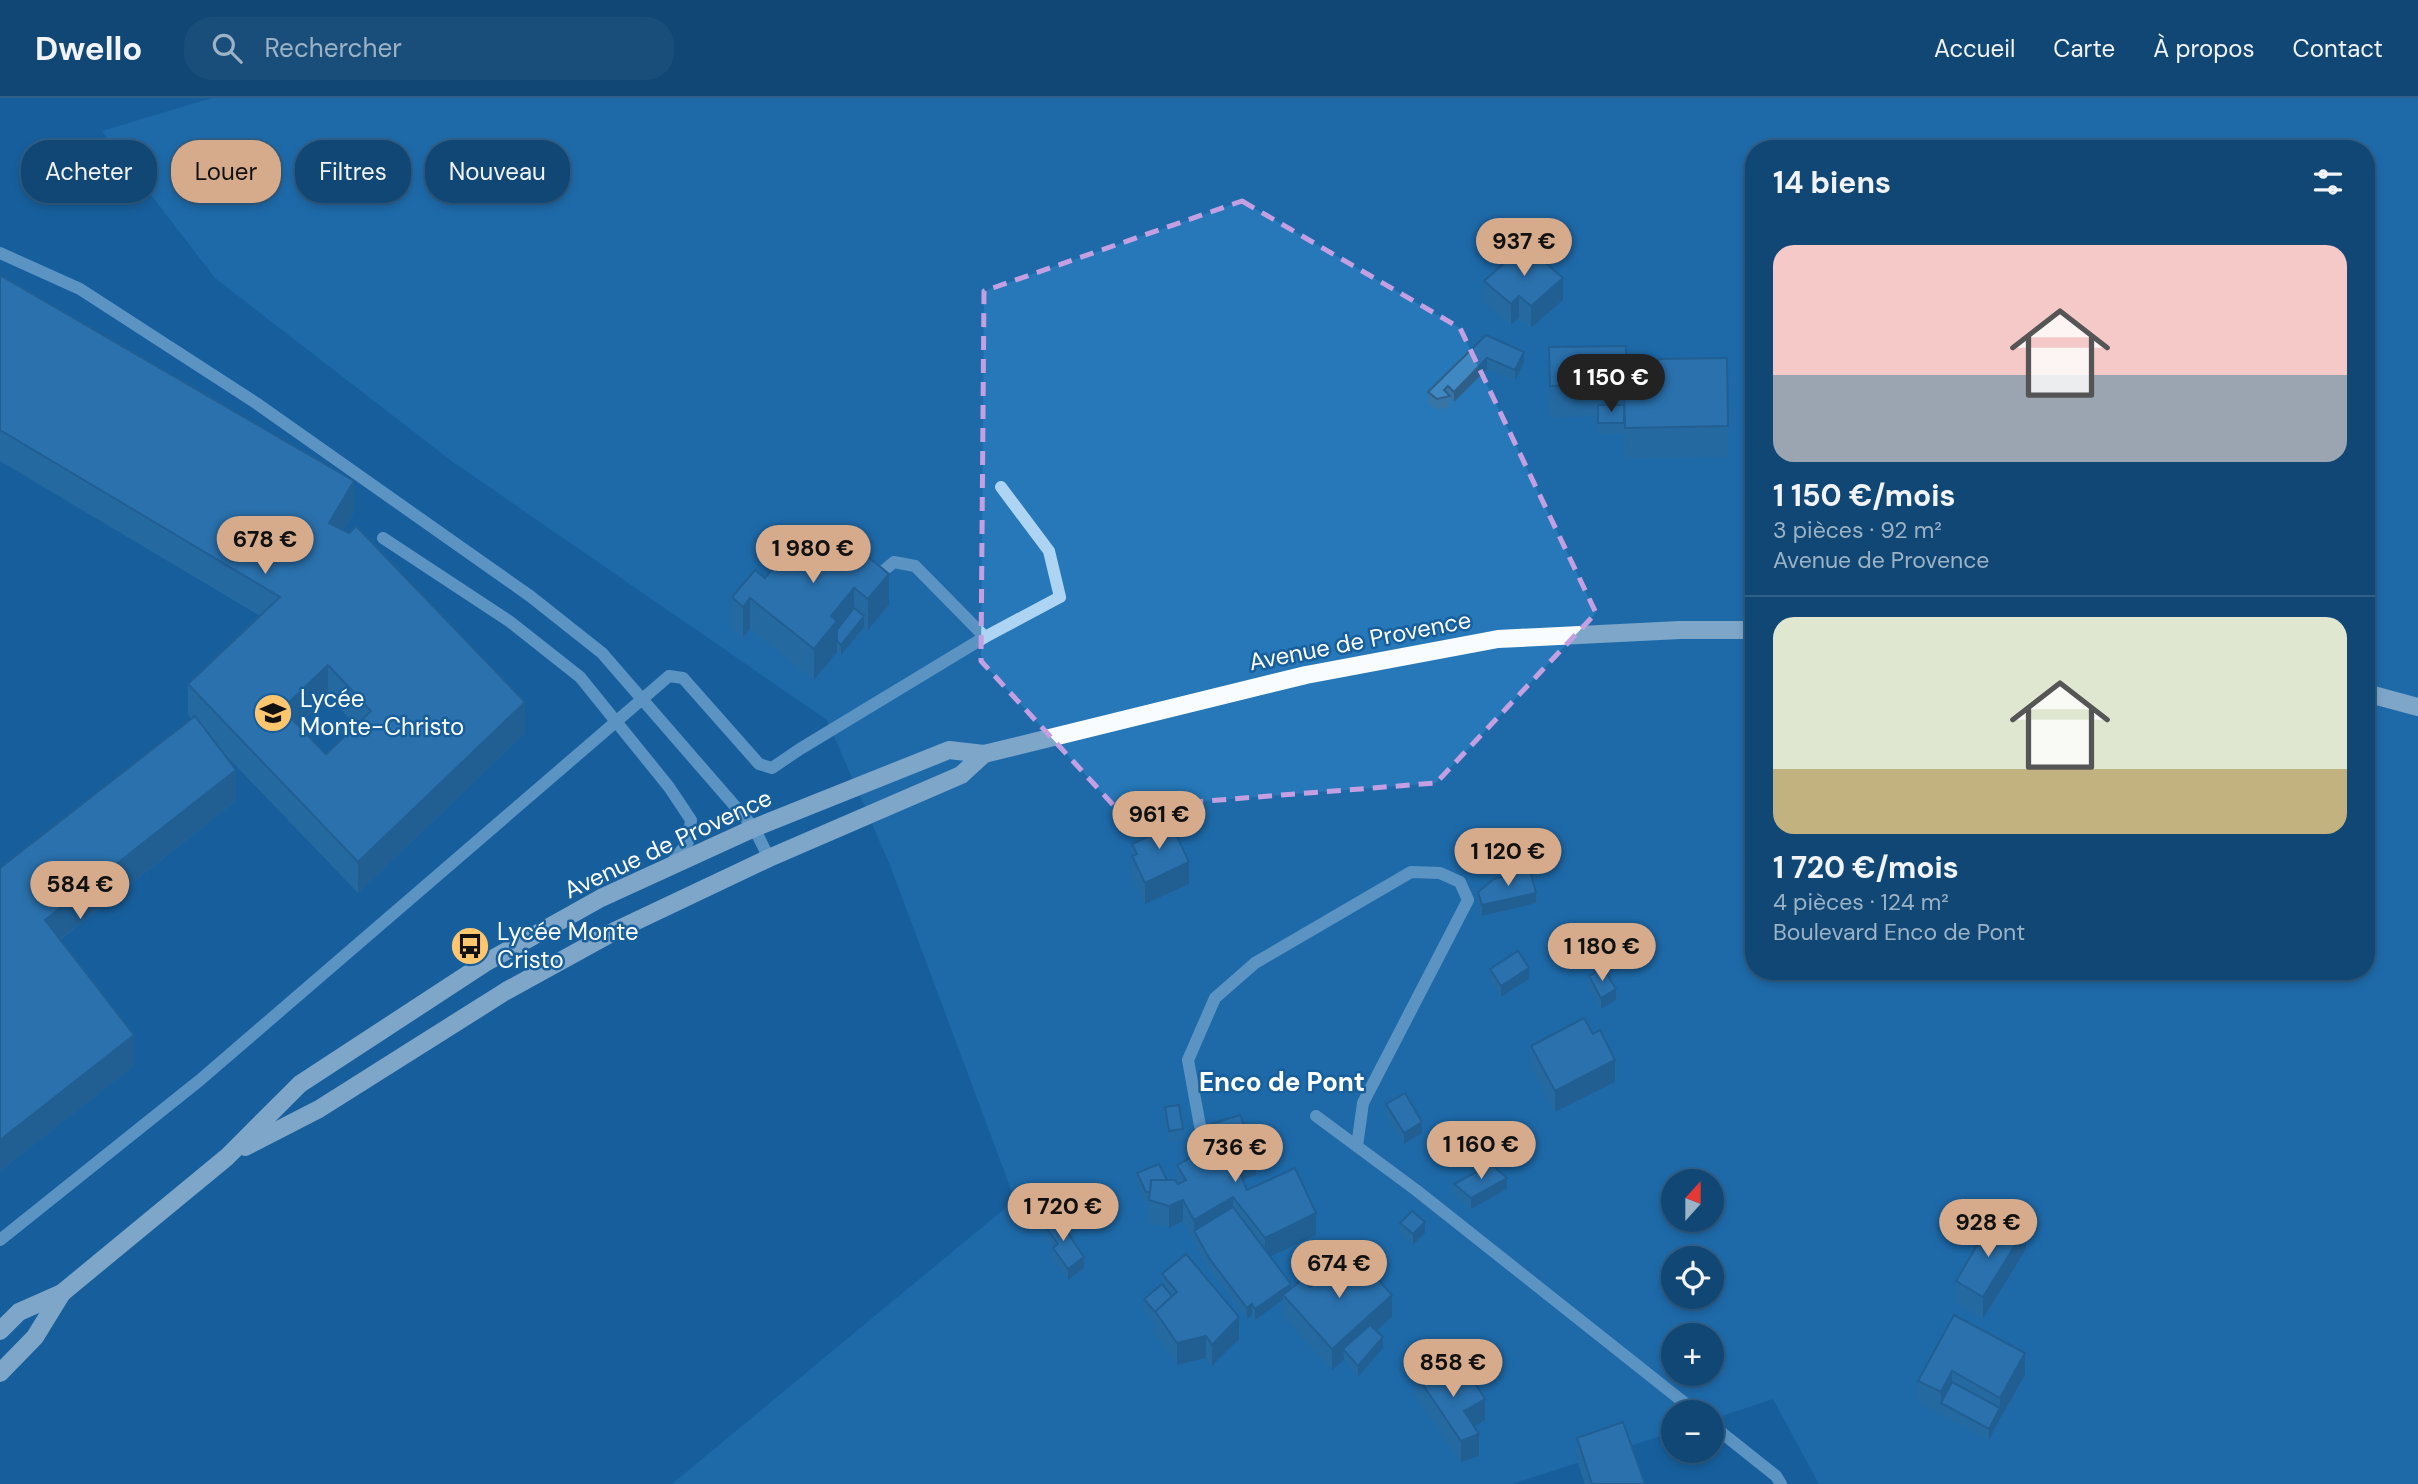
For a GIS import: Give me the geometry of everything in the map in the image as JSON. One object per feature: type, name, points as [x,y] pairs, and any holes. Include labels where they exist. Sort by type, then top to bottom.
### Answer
[{"type":"main road","name":"Avenue de Provence","points":[[0,1331],[19,1312],[62,1293],[227,1157],[300,1084],[485,963],[601,898],[754,828],[949,750],[984,754],[1306,675],[1498,639],[1680,630],[1745,630]]},
{"type":"main road","points":[[2375,695],[2418,707]]},
{"type":"main road","name":"Avenue de Provence","points":[[227,1157],[319,1109],[518,984],[615,931],[769,858],[961,775],[984,754]]},
{"type":"main road","name":"Avenue de Provence","points":[[0,1373],[34,1337],[62,1293]]},
{"type":"street","points":[[0,253],[80,289],[256,403],[530,596],[602,653],[754,828],[769,858]]},
{"type":"street","points":[[0,1240],[200,1080],[669,676],[683,678],[759,764],[772,768],[800,748],[985,637],[1060,597],[1049,551],[1001,487]]},
{"type":"street","points":[[383,538],[509,621],[580,677],[669,787],[691,820],[688,842],[668,867]]},
{"type":"street","points":[[876,577],[894,562],[915,566],[985,637]]},
{"type":"street","points":[[1200,1126],[1188,1060],[1215,998],[1255,963],[1411,872],[1440,873],[1460,882],[1468,900],[1363,1103],[1357,1146]]},
{"type":"street","points":[[1316,1116],[1416,1190],[1681,1400]]},
{"type":"street","points":[[1724,1434],[1776,1476],[1781,1484]]},
{"type":"highlighted area","points":[[1242,201],[1460,328],[1596,613],[1436,783],[1116,808],[981,661],[984,291]]},
{"type":"shaded area","points":[[212,98],[2418,98],[2418,1484],[1819,1484],[1773,1399],[1724,1415],[1724,1400],[1661,1400],[1661,1436],[1512,1484],[672,1484],[1015,1200],[890,865],[827,720],[453,462],[215,278],[157,203],[157,140],[109,140],[102,131]]},
{"type":"building","points":[[1525,245],[1563,278],[1531,306],[1519,296],[1511,304],[1484,281]]},
{"type":"building","points":[[0,275],[354,481],[329,523],[349,533],[356,526],[525,702],[358,862],[188,684],[280,597],[0,430]],"holes":[[[328,665],[371,711],[326,754],[282,709]]]},
{"type":"building","points":[[1486,335],[1524,352],[1515,370],[1487,358],[1454,392],[1448,386],[1444,390],[1450,396],[1437,399],[1428,392]]},
{"type":"building","points":[[1626,346],[1626,364],[1658,363],[1658,359],[1727,358],[1728,426],[1625,428],[1624,384],[1550,386],[1549,347]]},
{"type":"building","points":[[1598,405],[1624,405],[1624,423],[1598,423]]},
{"type":"building","points":[[834,529],[889,574],[868,599],[854,588],[831,616],[837,621],[814,649],[750,598],[743,607],[732,597],[755,570],[765,578],[798,536],[814,550]]},
{"type":"building","points":[[854,608],[864,616],[841,645],[837,641],[837,630]]},
{"type":"building","points":[[195,716],[236,770],[45,920],[134,1035],[0,1140],[0,868]]},
{"type":"building","points":[[1167,815],[1189,862],[1145,883],[1132,856],[1137,854],[1132,844],[1149,836],[1144,826]]},
{"type":"building","points":[[1530,870],[1536,893],[1482,905],[1478,892],[1494,879]]},
{"type":"building","points":[[1518,951],[1529,968],[1501,986],[1490,969]]},
{"type":"building","points":[[1603,968],[1616,989],[1601,998],[1589,976]]},
{"type":"building","points":[[1584,1018],[1593,1034],[1600,1030],[1615,1060],[1555,1091],[1531,1046]]},
{"type":"building","points":[[1405,1093],[1422,1122],[1404,1133],[1386,1104]]},
{"type":"building","points":[[1179,1105],[1183,1129],[1169,1131],[1165,1107]]},
{"type":"building","points":[[1240,1115],[1256,1154],[1235,1162],[1247,1190],[1295,1168],[1316,1213],[1265,1238],[1233,1197],[1194,1220],[1183,1200],[1169,1206],[1149,1200],[1151,1180],[1175,1180],[1178,1184],[1186,1180],[1177,1165],[1217,1143],[1211,1124]]},
{"type":"building","points":[[1159,1164],[1167,1180],[1151,1180],[1150,1192],[1146,1192],[1137,1173]]},
{"type":"building","points":[[1491,1164],[1507,1178],[1471,1198],[1454,1184]]},
{"type":"building","points":[[1233,1207],[1291,1284],[1255,1309],[1252,1304],[1247,1308],[1209,1258],[1194,1231]]},
{"type":"building","points":[[1412,1211],[1425,1222],[1413,1234],[1400,1223]]},
{"type":"building","points":[[1052,1213],[1084,1257],[1068,1269],[1053,1248],[1058,1244],[1046,1227],[1048,1226],[1044,1219]]},
{"type":"building","points":[[1992,1220],[2020,1237],[1983,1297],[1956,1281]]},
{"type":"building","points":[[1998,1222],[2026,1238],[2020,1247],[2020,1237]]},
{"type":"building","points":[[1353,1252],[1392,1295],[1332,1349],[1283,1295],[1303,1279],[1310,1287],[1334,1271]]},
{"type":"building","points":[[1186,1254],[1239,1317],[1212,1345],[1206,1336],[1177,1343],[1155,1311],[1177,1292],[1162,1274]]},
{"type":"building","points":[[1162,1284],[1172,1296],[1155,1312],[1144,1299]]},
{"type":"building","points":[[1954,1315],[2025,1353],[2000,1398],[1952,1371],[1941,1392],[1918,1381]]},
{"type":"building","points":[[1370,1325],[1383,1337],[1358,1366],[1343,1349]]},
{"type":"building","points":[[1427,1366],[1448,1384],[1467,1370],[1485,1399],[1464,1411],[1479,1434],[1461,1441],[1415,1373]]},
{"type":"building","points":[[1952,1382],[2000,1408],[1989,1429],[1941,1403]]},
{"type":"building","points":[[1623,1422],[1645,1484],[1592,1484],[1577,1438]]},
{"type":"place","name":"Lycée Monte-Christo","points":[[273,713]]},
{"type":"place","name":"Lycée Monte Cristo","points":[[470,946]]},
{"type":"district","name":"Enco de Pont","points":[[1282,1082]]}]
